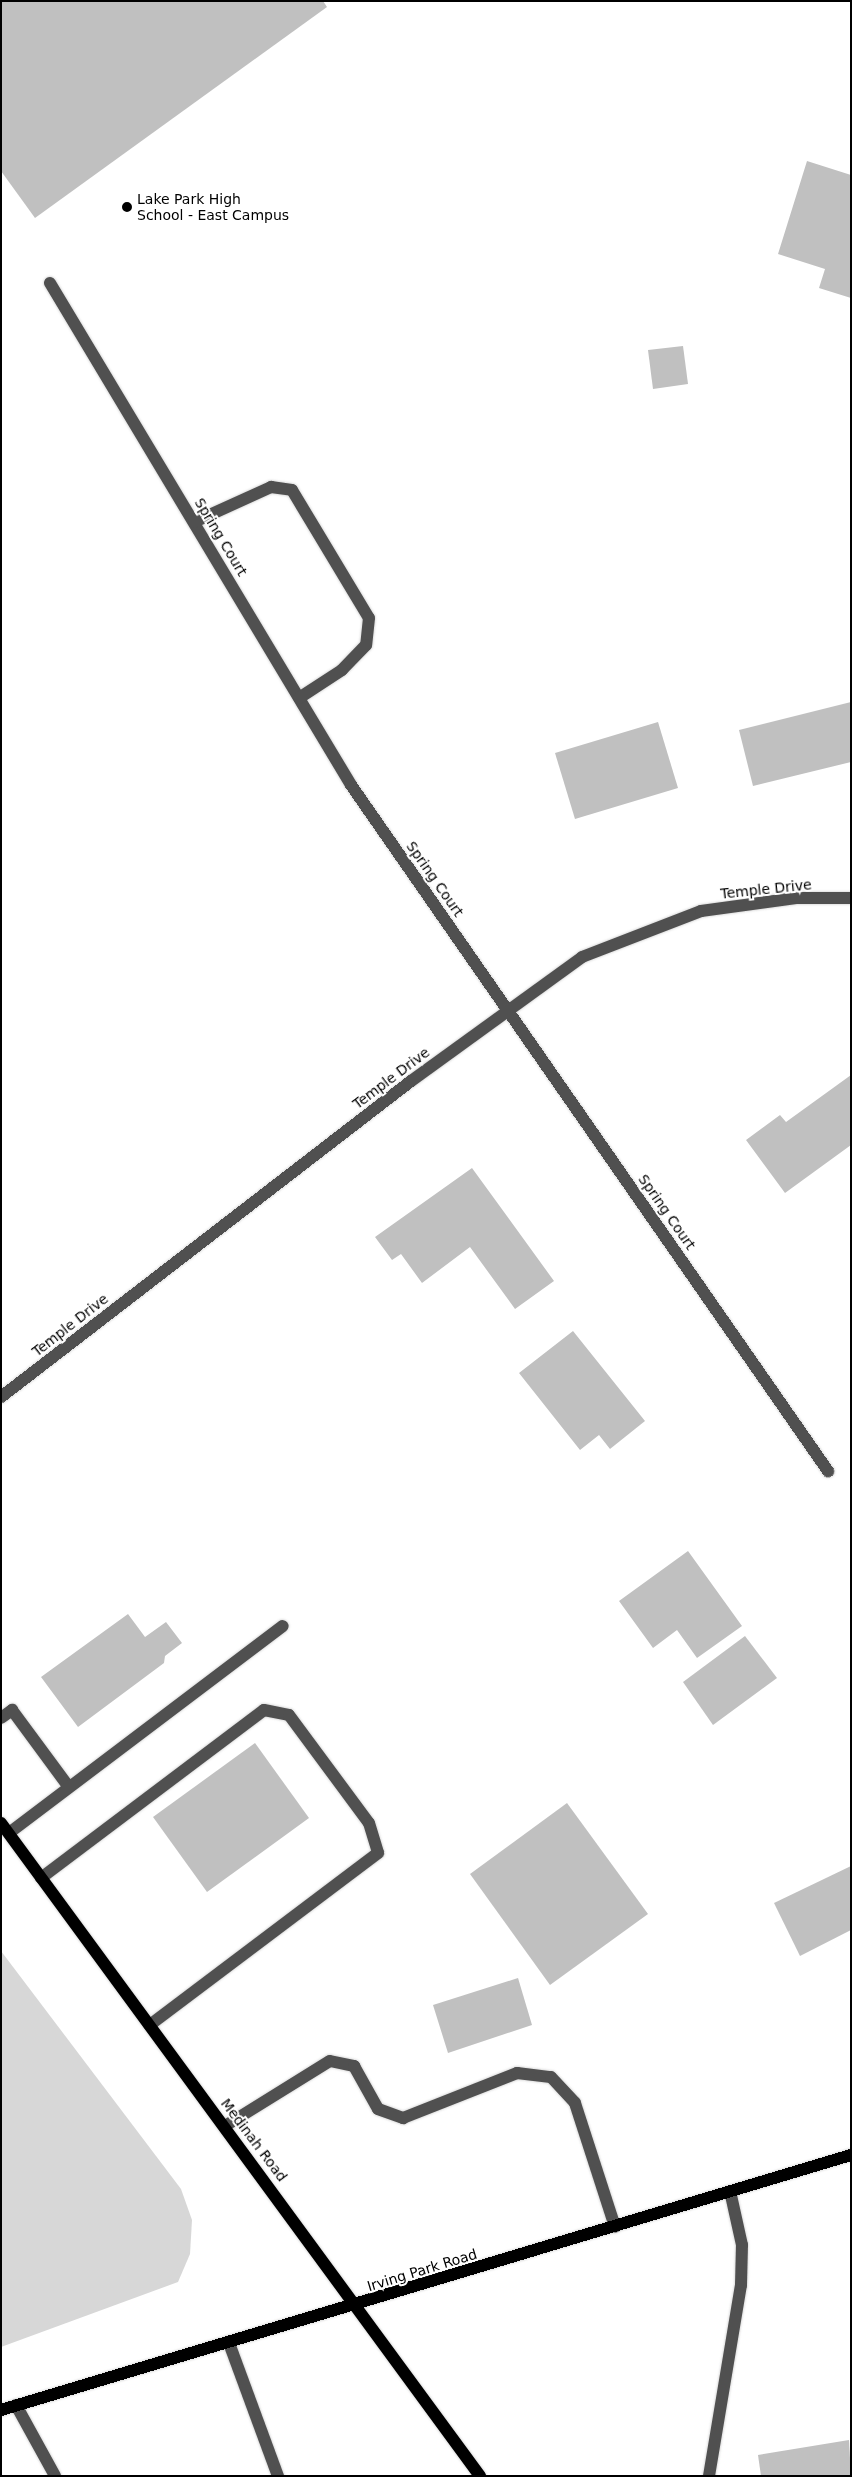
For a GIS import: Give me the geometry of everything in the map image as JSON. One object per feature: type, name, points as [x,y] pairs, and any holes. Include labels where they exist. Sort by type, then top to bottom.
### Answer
[{"type":"main road","name":"Medinah Road","points":[[5,1828],[358,2306],[480,2476]]},
{"type":"main road","name":"Irving Park Road","points":[[1,2410],[358,2306],[851,2155]]},
{"type":"street","name":"Spring Court","points":[[50,283],[351,784],[828,1471]]},
{"type":"street","points":[[194,522],[271,488],[292,490],[369,618],[366,645],[342,670],[299,698]]},
{"type":"street","name":"Temple Drive","points":[[1,1397],[507,1009],[582,957],[701,910],[796,898],[851,898]]},
{"type":"street","points":[[5,1828],[68,1786],[283,1626]]},
{"type":"street","points":[[1,1718],[12,1710],[68,1786]]},
{"type":"street","points":[[41,1878],[264,1710],[289,1715],[369,1823],[378,1853],[150,2025]]},
{"type":"street","points":[[225,2126],[330,2060],[354,2066],[378,2109],[402,2118],[517,2073],[550,2077],[575,2103],[615,2227]]},
{"type":"street","points":[[710,2476],[741,2285],[742,2246],[730,2191]]},
{"type":"street","points":[[229,2343],[278,2476]]},
{"type":"street","points":[[16,2405],[55,2476]]},
{"type":"shaded area","points":[[1,1951],[181,2189],[192,2220],[190,2254],[178,2282],[1,2347]]},
{"type":"building","points":[[1,1],[323,1],[327,7],[35,218],[1,171]]},
{"type":"building","points":[[807,161],[851,175],[851,298],[819,288],[825,269],[778,254]]},
{"type":"building","points":[[683,346],[688,384],[653,389],[648,350]]},
{"type":"building","points":[[851,702],[851,762],[753,786],[739,730]]},
{"type":"building","points":[[658,722],[678,788],[575,819],[555,753]]},
{"type":"building","points":[[851,1075],[851,1145],[785,1193],[746,1140],[780,1115],[786,1122]]},
{"type":"building","points":[[472,1168],[554,1281],[515,1309],[470,1247],[422,1283],[401,1254],[392,1260],[375,1237]]},
{"type":"building","points":[[573,1331],[645,1421],[610,1449],[599,1435],[580,1450],[519,1373]]},
{"type":"building","points":[[688,1551],[742,1626],[697,1658],[677,1630],[653,1648],[619,1601]]},
{"type":"building","points":[[128,1614],[145,1637],[166,1622],[182,1643],[165,1656],[164,1663],[78,1727],[41,1677]]},
{"type":"building","points":[[745,1636],[777,1678],[713,1725],[683,1682]]},
{"type":"building","points":[[255,1743],[309,1818],[207,1892],[153,1817]]},
{"type":"building","points":[[567,1803],[648,1914],[550,1985],[470,1874]]},
{"type":"building","points":[[851,1866],[851,1930],[800,1956],[774,1903]]},
{"type":"building","points":[[518,1978],[532,2025],[448,2053],[433,2005]]},
{"type":"building","points":[[849,2440],[851,2476],[761,2476],[758,2455]]},
{"type":"place","name":"Lake Park High School - East Campus","points":[[127,207]]}]
